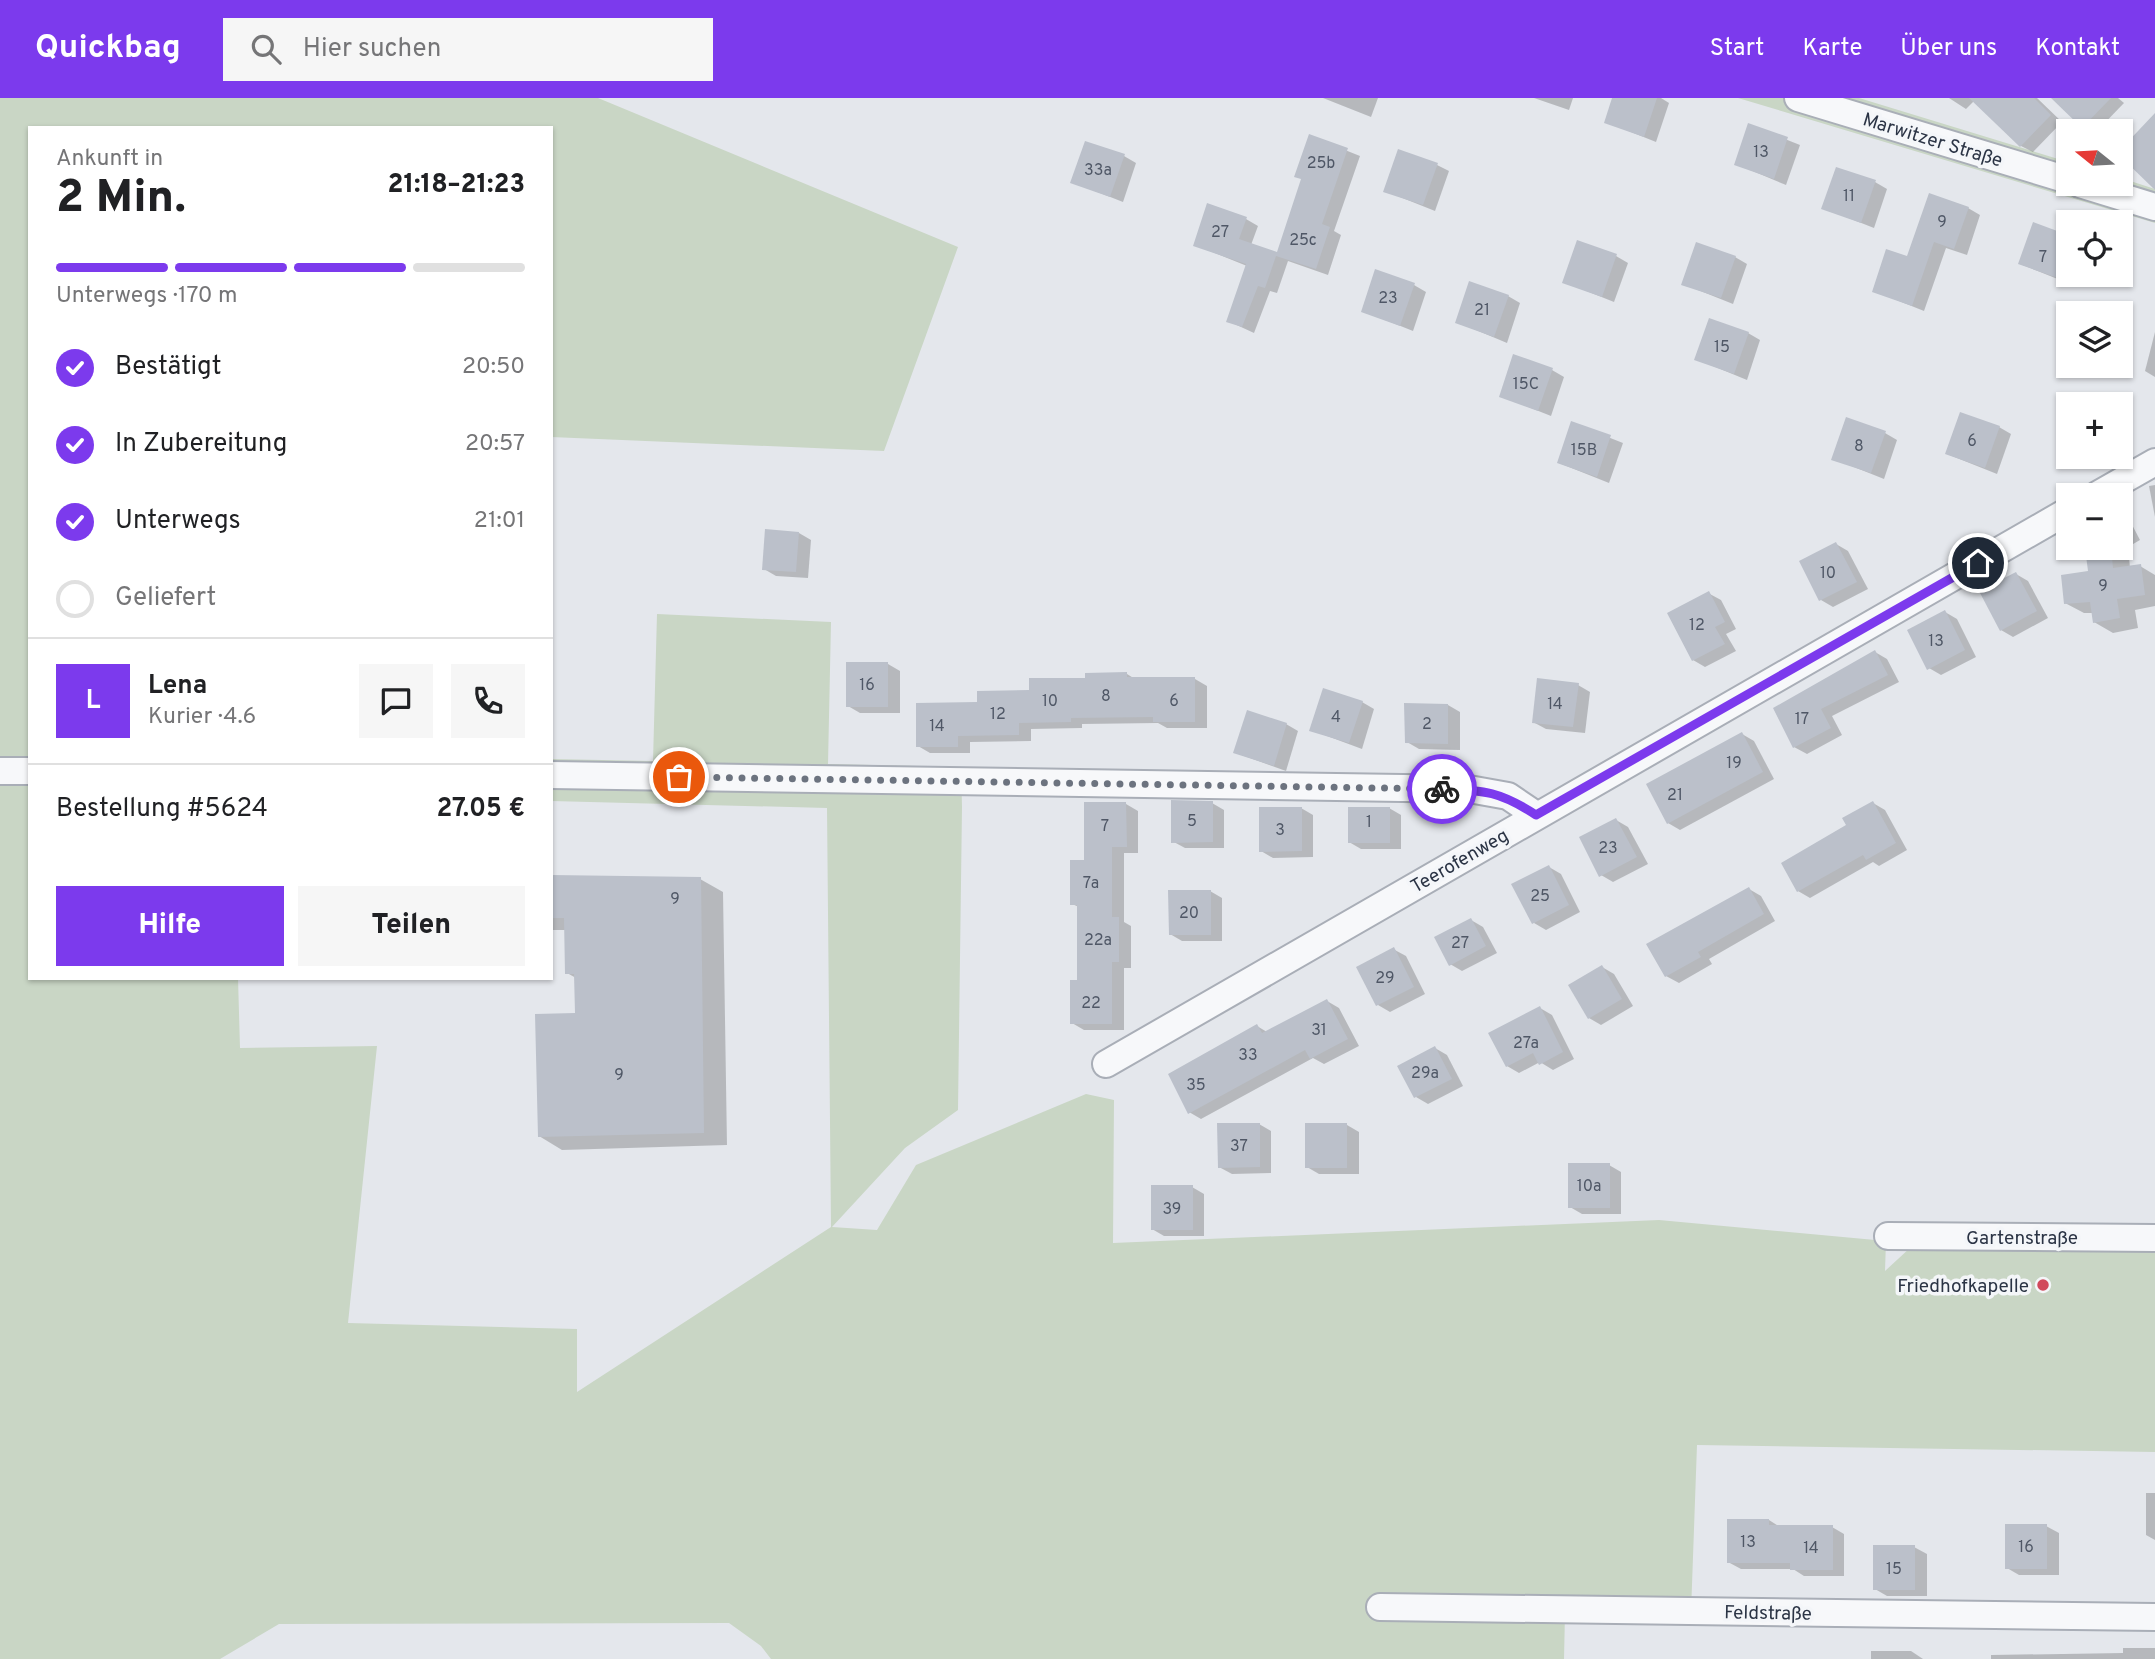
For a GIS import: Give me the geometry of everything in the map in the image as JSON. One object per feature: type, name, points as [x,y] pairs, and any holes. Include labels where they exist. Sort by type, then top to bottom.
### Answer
[{"type":"street","name":"Marwitzer Straße","points":[[1798,98],[2056,176]]},
{"type":"street","points":[[2119,196],[2155,207]]},
{"type":"street","points":[[2117,483],[2155,462]]},
{"type":"street","name":"Teerofenweg","points":[[1106,1064],[2056,518]]},
{"type":"street","points":[[0,771],[28,772]]},
{"type":"street","points":[[553,775],[1469,789],[1508,796],[1536,815]]},
{"type":"street","name":"Gartenstraße","points":[[1888,1236],[2155,1238]]},
{"type":"street","name":"Feldstraße","points":[[1380,1607],[2155,1617]]},
{"type":"green space","points":[[0,98],[598,98],[958,247],[884,451],[553,437],[553,126],[28,126],[28,980],[238,980],[240,1048],[377,1046],[348,1323],[577,1329],[577,1392],[831,1227],[827,808],[553,801],[553,759],[653,761],[657,614],[831,622],[828,764],[961,767],[958,1110],[905,1148],[832,1227],[877,1230],[916,1165],[1086,1094],[1114,1100],[1113,1243],[1659,1220],[1886,1241],[1885,1271],[1911,1247],[2155,1248],[2155,1452],[1697,1445],[1691,1613],[1565,1613],[1564,1659],[771,1659],[761,1646],[729,1623],[279,1624],[220,1659],[0,1659]]},
{"type":"green space","points":[[1738,98],[1859,98],[2056,158],[2056,193]]},
{"type":"green space","points":[[2133,182],[2155,189],[2155,223],[2133,216],[2133,210],[2112,210],[2065,196],[2133,196]]},
{"type":"building","points":[[1612,98],[1657,98],[1644,137],[1604,123]]},
{"type":"building","points":[[1969,98],[2034,98],[2051,115],[2020,147]]},
{"type":"building","points":[[2051,98],[2111,98],[2091,119],[2073,119]]},
{"type":"building","points":[[2155,113],[2155,190],[2133,169],[2133,136]]},
{"type":"building","points":[[1748,123],[1788,137],[1774,179],[1734,165]]},
{"type":"building","points":[[1309,134],[1348,148],[1322,224],[1330,227],[1316,269],[1276,256],[1265,288],[1258,286],[1242,327],[1226,322],[1246,264],[1193,246],[1207,203],[1247,217],[1239,239],[1277,252],[1301,179],[1294,177]]},
{"type":"building","points":[[1085,141],[1125,154],[1110,197],[1070,183]]},
{"type":"building","points":[[1398,149],[1438,163],[1423,205],[1383,192]]},
{"type":"building","points":[[1836,167],[1876,180],[1861,223],[1821,209]]},
{"type":"building","points":[[1929,193],[1969,207],[1954,249],[1934,242],[1912,306],[1872,292],[1886,249],[1907,256]]},
{"type":"building","points":[[2033,222],[2056,231],[2056,277],[2018,264]]},
{"type":"building","points":[[1577,240],[1617,254],[1602,297],[1562,283]]},
{"type":"building","points":[[1696,242],[1736,256],[1721,298],[1681,285]]},
{"type":"building","points":[[1375,269],[1415,283],[1400,326],[1361,312]]},
{"type":"building","points":[[1469,281],[1509,295],[1494,337],[1455,323]]},
{"type":"building","points":[[1709,318],[1749,332],[1734,374],[1694,360]]},
{"type":"building","points":[[1513,354],[1553,368],[1538,411],[1499,397]]},
{"type":"building","points":[[1960,412],[2000,426],[1985,468],[1945,454]]},
{"type":"building","points":[[1846,417],[1886,431],[1871,473],[1831,460]]},
{"type":"building","points":[[1571,421],[1611,435],[1597,477],[1557,463]]},
{"type":"building","points":[[765,529],[799,532],[796,572],[762,570]]},
{"type":"building","points":[[1836,542],[1857,582],[1819,601],[1799,561]]},
{"type":"building","points":[[2087,560],[2112,560],[2113,568],[2141,564],[2145,595],[2117,599],[2120,618],[2093,623],[2090,602],[2064,604],[2061,575],[2088,571]]},
{"type":"building","points":[[2016,572],[2037,611],[2000,631],[1979,591]]},
{"type":"building","points":[[1709,591],[1725,622],[1715,627],[1725,644],[1692,661],[1667,613]]},
{"type":"building","points":[[1945,610],[1965,650],[1927,670],[1907,630]]},
{"type":"building","points":[[1875,650],[1888,675],[1821,709],[1831,728],[1793,748],[1773,708]]},
{"type":"building","points":[[846,662],[888,662],[888,707],[846,707]]},
{"type":"building","points":[[1127,672],[1127,677],[1195,677],[1195,722],[1153,722],[1153,717],[1071,718],[1071,722],[1019,723],[1019,735],[958,736],[958,747],[916,747],[916,703],[977,702],[977,691],[1029,690],[1029,678],[1085,678],[1085,673]]},
{"type":"building","points":[[1537,678],[1579,683],[1573,727],[1532,723]]},
{"type":"building","points":[[1323,688],[1363,701],[1349,743],[1309,731]]},
{"type":"building","points":[[1404,703],[1448,704],[1448,744],[1405,743]]},
{"type":"building","points":[[1247,710],[1287,723],[1274,766],[1233,753]]},
{"type":"building","points":[[1742,732],[1763,772],[1667,824],[1646,784]]},
{"type":"building","points":[[1171,800],[1213,801],[1213,842],[1171,843]]},
{"type":"building","points":[[1873,801],[1896,843],[1866,860],[1863,855],[1797,892],[1781,863],[1846,825],[1842,818]]},
{"type":"building","points":[[1084,802],[1126,802],[1127,847],[1112,847],[1112,917],[1119,917],[1119,962],[1112,962],[1112,1024],[1070,1024],[1070,980],[1077,980],[1077,905],[1070,905],[1070,860],[1084,860]]},
{"type":"building","points":[[1259,807],[1302,807],[1302,851],[1259,852]]},
{"type":"building","points":[[1348,807],[1390,807],[1390,843],[1348,843]]},
{"type":"building","points":[[1616,818],[1637,857],[1599,877],[1579,837]]},
{"type":"building","points":[[1549,865],[1569,905],[1532,924],[1511,884]]},
{"type":"building","points":[[553,875],[701,877],[704,1133],[538,1137],[535,1014],[575,1013],[574,974],[565,974],[564,918],[553,918]]},
{"type":"building","points":[[1749,887],[1764,914],[1698,952],[1701,957],[1665,977],[1646,944]]},
{"type":"building","points":[[1168,890],[1211,890],[1211,935],[1169,935]]},
{"type":"building","points":[[1471,918],[1486,946],[1449,966],[1434,937]]},
{"type":"building","points":[[1394,947],[1414,987],[1376,1006],[1356,967]]},
{"type":"building","points":[[1602,965],[1622,999],[1588,1019],[1568,985]]},
{"type":"building","points":[[1327,999],[1348,1039],[1310,1059],[1305,1050],[1188,1114],[1168,1074],[1257,1024],[1262,1033]]},
{"type":"building","points":[[1540,1006],[1563,1052],[1539,1065],[1533,1053],[1506,1067],[1488,1033]]},
{"type":"building","points":[[1435,1046],[1452,1079],[1414,1098],[1397,1066]]},
{"type":"building","points":[[1217,1123],[1260,1123],[1260,1167],[1218,1168]]},
{"type":"building","points":[[1305,1123],[1347,1123],[1347,1168],[1305,1168]]},
{"type":"building","points":[[1568,1163],[1610,1163],[1610,1208],[1568,1208]]},
{"type":"building","points":[[1151,1185],[1193,1185],[1193,1230],[1151,1230]]},
{"type":"building","points":[[1727,1519],[1769,1519],[1769,1525],[1833,1525],[1833,1570],[1790,1570],[1790,1563],[1727,1563]]},
{"type":"building","points":[[2005,1524],[2047,1524],[2047,1569],[2005,1569]]},
{"type":"building","points":[[1873,1545],[1915,1545],[1915,1590],[1873,1590]]},
{"type":"way so far","points":[[679,777],[1442,789]]},
{"type":"place","name":"Friedhofkapelle","points":[[2043,1285]]},
{"type":"route","points":[[1442,789],[1469,789],[1508,796],[1536,815],[1978,563]]}]
